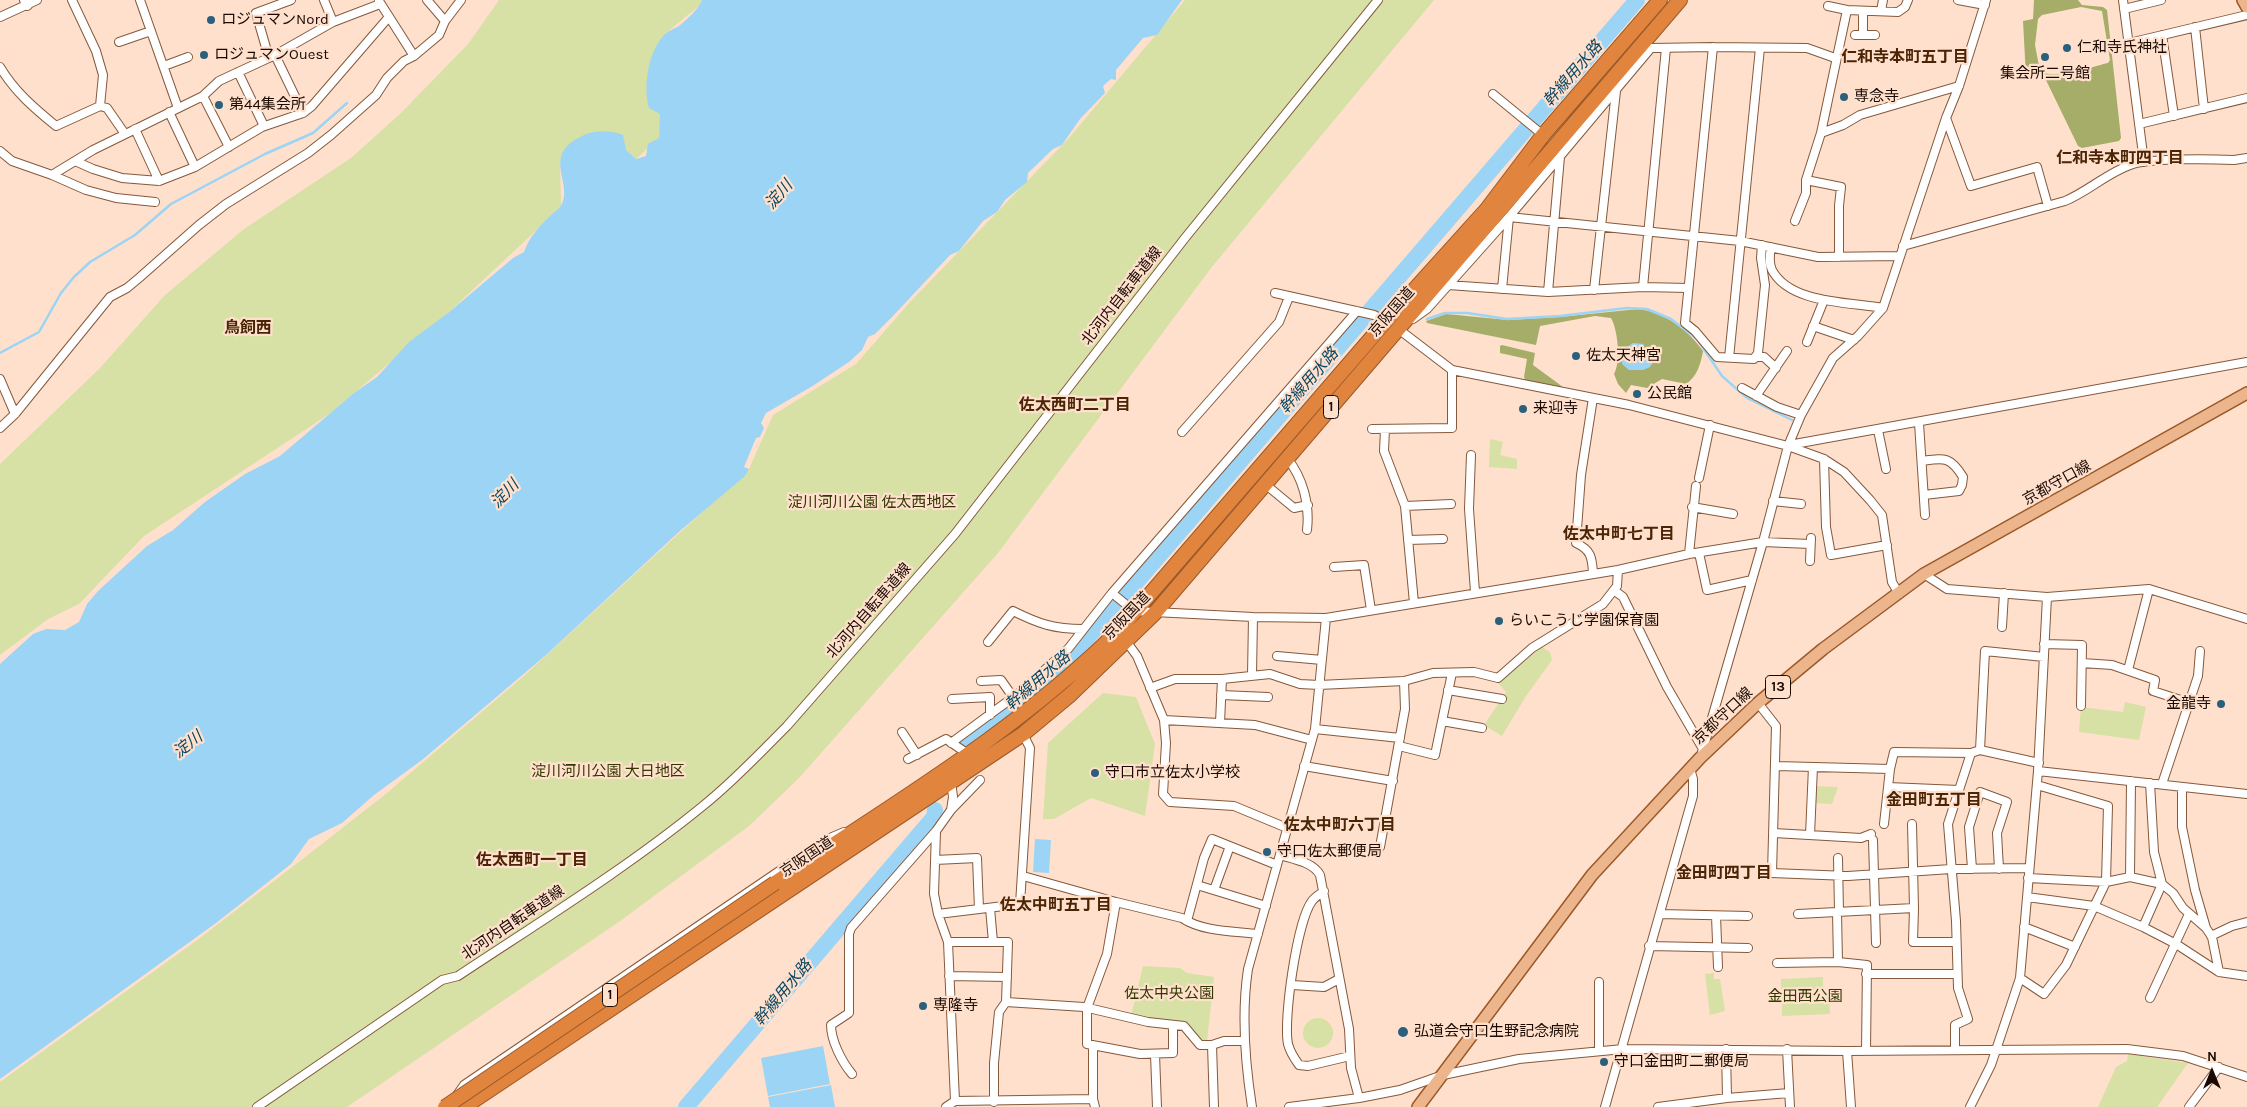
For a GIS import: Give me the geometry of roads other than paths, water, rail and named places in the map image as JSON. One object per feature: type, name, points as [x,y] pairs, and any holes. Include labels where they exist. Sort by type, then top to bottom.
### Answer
[{"type":"highway","name":"京阪国道","points":[[464,1107],[778,888],[866,822],[968,754],[1057,688],[1107,642],[1130,608],[1380,318],[1487,209],[1539,132],[1660,0]]},
{"type":"highway","name":"京阪国道","points":[[445,1107],[778,888],[951,781],[1022,734],[1070,695],[1154,614],[1287,458],[1646,46],[1680,0]]},
{"type":"main road","points":[[2243,0],[2247,7]]},
{"type":"main road","name":"京都守口線","points":[[1418,1107],[1592,874],[1690,770],[1701,754],[1758,704],[1823,649],[1924,574],[2247,393]]},
{"type":"street","points":[[72,0],[96,51],[103,75],[100,106]]},
{"type":"street","points":[[140,0],[178,108]]},
{"type":"street","points":[[291,0],[256,13],[272,57],[303,112]]},
{"type":"street","points":[[324,0],[333,22]]},
{"type":"street","points":[[427,0],[445,21]]},
{"type":"street","points":[[0,428],[15,414],[110,297],[140,278],[199,225],[226,204],[308,154],[331,135],[376,95],[387,78],[404,61],[414,56],[438,35],[445,21],[461,0]]},
{"type":"street","name":"北河内自転車道線","points":[[257,1107],[404,1005],[442,980],[458,976],[655,843],[707,802],[775,738],[955,534],[1191,231],[1378,0]]},
{"type":"street","points":[[1881,11],[1883,0]]},
{"type":"street","points":[[1828,6],[1863,12],[1898,12],[1905,7],[1908,0]]},
{"type":"street","points":[[1701,754],[1763,542],[1788,446],[1801,414],[1833,358],[1854,340],[1883,308],[1946,118],[1959,86],[1985,3],[1958,0]]},
{"type":"street","points":[[2123,0],[2144,162]]},
{"type":"street","points":[[2124,9],[2161,0]]},
{"type":"street","points":[[0,17],[30,2]]},
{"type":"street","points":[[52,174],[125,134],[203,96],[218,81],[272,57],[333,22],[380,2],[388,18],[414,56]]},
{"type":"street","points":[[1795,220],[1806,193],[1806,180],[1821,133],[1847,10]]},
{"type":"street","points":[[1863,12],[1859,35],[1875,35]]},
{"type":"street","points":[[2129,43],[2247,15]]},
{"type":"street","points":[[75,161],[122,178],[159,181],[195,167],[264,126],[303,112],[312,106],[388,18]]},
{"type":"street","points":[[2195,27],[2204,109]]},
{"type":"street","points":[[119,42],[151,31]]},
{"type":"street","points":[[2162,35],[2174,116]]},
{"type":"street","points":[[1399,329],[1427,309],[1509,217],[1616,91],[1646,46],[1666,48],[1807,48],[1836,58]]},
{"type":"street","points":[[1713,47],[1685,323],[1695,331],[1717,357],[1754,359],[1758,352],[1765,285],[1762,266],[1762,245]]},
{"type":"street","points":[[1643,287],[1666,48]]},
{"type":"street","points":[[1728,358],[1760,48]]},
{"type":"street","points":[[164,66],[188,57]]},
{"type":"street","points":[[0,68],[10,85],[31,107],[56,126],[100,106],[107,108],[125,134]]},
{"type":"street","points":[[238,72],[264,126]]},
{"type":"street","points":[[1821,133],[1844,125],[1860,115],[1959,86]]},
{"type":"street","points":[[1594,290],[1616,91]]},
{"type":"street","points":[[1494,94],[1539,132]]},
{"type":"street","points":[[203,96],[229,147]]},
{"type":"street","points":[[2139,124],[2247,98]]},
{"type":"street","points":[[169,112],[195,167]]},
{"type":"street","points":[[1946,118],[1971,186],[2036,167],[2048,206]]},
{"type":"street","points":[[135,129],[159,181]]},
{"type":"street","points":[[0,151],[12,161],[52,174],[86,190],[155,202]]},
{"type":"street","points":[[1548,292],[1560,157]]},
{"type":"street","points":[[1903,246],[2048,206],[2084,192],[2097,182],[2123,169],[2144,162],[2247,158]]},
{"type":"street","points":[[1806,180],[1841,187],[1838,206],[1839,257]]},
{"type":"street","points":[[1509,217],[1740,241],[1818,257],[1900,256]]},
{"type":"street","points":[[1502,289],[1509,217]]},
{"type":"street","points":[[1771,247],[1769,261],[1772,270],[1784,283],[1808,295],[1824,300],[1883,308]]},
{"type":"street","points":[[1448,286],[1548,292],[1643,287],[1688,288]]},
{"type":"street","points":[[1275,294],[1358,311],[1380,318],[1399,329],[1452,370],[1594,398],[1710,425],[1788,446],[1824,459],[1844,472],[1882,515],[1892,582],[1899,594]]},
{"type":"street","points":[[1182,432],[1279,322],[1289,297]]},
{"type":"street","points":[[1807,342],[1824,300]]},
{"type":"street","points":[[951,743],[1014,697],[1068,649],[1083,629],[1358,311]]},
{"type":"street","points":[[1813,326],[1854,340]]},
{"type":"street","points":[[1756,396],[1787,351]]},
{"type":"street","points":[[1756,356],[1764,357],[1776,368]]},
{"type":"street","points":[[1788,446],[2247,362]]},
{"type":"street","points":[[1372,429],[1452,428],[1452,370]]},
{"type":"street","points":[[0,379],[15,414]]},
{"type":"street","points":[[1742,388],[1777,407],[1801,414]]},
{"type":"street","points":[[1593,573],[1592,555],[1586,547],[1576,543],[1581,475],[1594,398]]},
{"type":"street","points":[[1919,423],[1925,515]]},
{"type":"street","points":[[1689,554],[1692,507],[1710,425]]},
{"type":"street","points":[[1384,429],[1384,451],[1405,506],[1414,603]]},
{"type":"street","points":[[1878,430],[1886,469]]},
{"type":"street","points":[[1471,456],[1469,509],[1475,592]]},
{"type":"street","points":[[1287,458],[1297,470],[1308,505],[1307,530]]},
{"type":"street","points":[[1922,460],[1945,458],[1952,462],[1963,476],[1962,485],[1958,491],[1924,495]]},
{"type":"street","points":[[1824,459],[1826,526],[1831,554],[1887,545]]},
{"type":"street","points":[[1265,484],[1294,508],[1308,505]]},
{"type":"street","points":[[1773,501],[1801,504]]},
{"type":"street","points":[[1405,506],[1451,504]]},
{"type":"street","points":[[1692,507],[1733,514]]},
{"type":"street","points":[[1408,540],[1443,539]]},
{"type":"street","points":[[1114,595],[1130,608],[1154,614],[1253,618],[1326,618],[1618,570],[1689,554],[1763,542],[1810,541],[1810,561]]},
{"type":"street","points":[[1699,553],[1707,590],[1752,580]]},
{"type":"street","points":[[1334,567],[1364,565],[1371,610]]},
{"type":"street","points":[[1150,688],[1175,679],[1222,679],[1270,674],[1300,684],[1319,685],[1404,681],[1433,673],[1474,672],[1498,678],[1532,648],[1603,604],[1615,591],[1618,570]]},
{"type":"street","points":[[1924,574],[1946,589],[2046,596],[2149,589],[2247,619]]},
{"type":"street","points":[[2128,670],[2149,589]]},
{"type":"street","points":[[1615,591],[1623,597],[1701,754]]},
{"type":"street","points":[[2002,627],[2004,593]]},
{"type":"street","points":[[1970,1107],[1997,1049],[2020,978],[2039,767],[2046,596]]},
{"type":"street","points":[[988,642],[1013,611],[1053,628],[1083,629]]},
{"type":"street","points":[[1252,675],[1253,618]]},
{"type":"street","points":[[1252,1107],[1245,1041],[1246,985],[1258,934],[1315,729],[1326,618]]},
{"type":"street","points":[[1126,641],[1137,656],[1164,720],[1166,743],[1163,794],[1170,802],[1234,806],[1287,828]]},
{"type":"street","points":[[2044,644],[2082,645],[2081,706]]},
{"type":"street","points":[[1980,750],[1985,651],[2044,658]]},
{"type":"street","points":[[2162,784],[2198,676],[2200,651]]},
{"type":"street","points":[[1277,656],[1322,660]]},
{"type":"street","points":[[2082,663],[2112,665],[2128,670],[2154,680],[2152,691],[2190,703]]},
{"type":"street","points":[[1315,729],[1399,742],[1435,755],[1452,673]]},
{"type":"street","points":[[1220,723],[1222,679]]},
{"type":"street","points":[[981,681],[1001,680],[1014,697]]},
{"type":"street","points":[[1380,847],[1406,709],[1404,681]]},
{"type":"street","points":[[1448,690],[1502,700]]},
{"type":"street","points":[[1221,695],[1268,697]]},
{"type":"street","points":[[952,699],[990,697],[990,715]]},
{"type":"street","points":[[1758,704],[1776,726],[1772,873],[1838,876],[1951,869],[2029,868]]},
{"type":"street","points":[[1164,720],[1255,725],[1312,740]]},
{"type":"street","points":[[1442,720],[1482,728]]},
{"type":"street","points":[[902,732],[917,754]]},
{"type":"street","points":[[938,914],[1020,904],[1030,748],[1022,734]]},
{"type":"street","points":[[908,759],[946,739],[968,754]]},
{"type":"street","points":[[1884,824],[1890,769],[1894,752],[1971,753],[1980,750],[2039,767],[2131,781],[2247,794]]},
{"type":"street","points":[[1955,1050],[1955,1025],[1968,1019],[1961,1002],[1957,974],[1948,824],[1971,753]]},
{"type":"street","points":[[1304,766],[1393,781]]},
{"type":"street","points":[[1776,766],[1890,769]]},
{"type":"street","points":[[1810,835],[1813,767]]},
{"type":"street","points":[[1605,1107],[1612,1078],[1623,1049],[1649,946],[1660,914],[1693,796],[1690,770]]},
{"type":"street","points":[[852,1074],[845,1067],[831,1032],[832,1025],[849,1013],[849,934],[851,928],[936,831],[951,810],[980,780]]},
{"type":"street","points":[[951,781],[953,797],[951,810]]},
{"type":"street","points":[[2130,878],[2131,781]]},
{"type":"street","points":[[2143,927],[2162,884],[2154,852],[2150,783]]},
{"type":"street","points":[[2020,978],[2044,994],[2066,965],[2106,882],[2108,806],[2037,785]]},
{"type":"street","points":[[1888,787],[1959,790]]},
{"type":"street","points":[[2182,787],[2182,827],[2195,890],[2206,928],[2211,936],[2218,972]]},
{"type":"street","points":[[1972,869],[1969,828],[1980,792],[2007,802],[1997,833],[1999,869]]},
{"type":"street","points":[[450,1107],[464,1085],[472,1079],[825,840],[866,822]]},
{"type":"street","points":[[1912,824],[1914,871],[1913,942],[1956,942]]},
{"type":"street","points":[[936,831],[934,894],[938,914],[948,942],[955,1101]]},
{"type":"street","points":[[1774,833],[1872,837],[1876,943]]},
{"type":"street","points":[[1187,921],[1212,839],[1277,865]]},
{"type":"street","points":[[1214,890],[1230,846]]},
{"type":"street","points":[[1280,855],[1303,862],[1318,871],[1324,891],[1349,1029],[1350,1056],[1359,1098]]},
{"type":"street","points":[[935,860],[977,858],[979,909]]},
{"type":"street","points":[[1838,858],[1838,962]]},
{"type":"street","points":[[1023,876],[1218,929],[1258,934]]},
{"type":"street","points":[[2028,878],[2106,882],[2130,878],[2162,884],[2173,893],[2188,914],[2206,928]]},
{"type":"street","points":[[1197,885],[1266,906]]},
{"type":"street","points":[[1324,891],[1312,902],[1302,927],[1296,950],[1292,985],[1286,1013],[1287,1037],[1290,1051],[1299,1064],[1308,1066],[1350,1056]]},
{"type":"street","points":[[2027,897],[2094,906],[2143,927],[2176,944],[2218,972],[2247,976]]},
{"type":"street","points":[[1116,902],[1107,954],[1087,1008],[1087,1044],[1140,1054],[1172,1053],[1174,1025]]},
{"type":"street","points":[[990,908],[993,942]]},
{"type":"street","points":[[1798,914],[1914,908]]},
{"type":"street","points":[[1660,914],[1748,916]]},
{"type":"street","points":[[2150,998],[2188,914]]},
{"type":"street","points":[[1716,916],[1718,967]]},
{"type":"street","points":[[2211,936],[2232,926],[2247,922]]},
{"type":"street","points":[[2024,927],[2075,947]]},
{"type":"street","points":[[948,942],[1008,942],[1006,1002],[999,1012],[994,1063],[994,1102]]},
{"type":"street","points":[[1649,946],[1748,948]]},
{"type":"street","points":[[1777,963],[1838,962],[1867,965],[1866,1051]]},
{"type":"street","points":[[1866,974],[1957,974]]},
{"type":"street","points":[[949,976],[1007,977]]},
{"type":"street","points":[[1292,985],[1324,986],[1339,979]]},
{"type":"street","points":[[1599,982],[1599,1051]]},
{"type":"street","points":[[1006,1002],[1087,1008],[1148,1022],[1184,1026],[1200,1045],[1212,1045],[1224,1041],[1245,1041]]},
{"type":"street","points":[[946,1107],[955,1101],[1094,1103],[1093,1045]]},
{"type":"street","points":[[1212,1045],[1214,1107]]},
{"type":"street","points":[[1289,1107],[1359,1098],[1400,1090],[1442,1075],[1519,1059],[1623,1049],[1866,1051],[2127,1049],[2183,1056],[2247,1077]]},
{"type":"street","points":[[1726,1049],[1727,1098]]},
{"type":"street","points":[[1787,1049],[1790,1107]]},
{"type":"street","points":[[1847,1051],[1851,1107]]},
{"type":"street","points":[[1155,1054],[1157,1107]]},
{"type":"street","points":[[2189,1107],[2219,1067]]},
{"type":"street","points":[[1658,1107],[1727,1098],[1789,1093]]},
{"type":"water","name":"淀川","points":[[702,0],[1182,0],[1157,35],[1143,38],[1116,70],[1116,80],[1111,79],[1103,86],[1105,93],[1080,119],[1062,145],[1053,149],[1028,173],[1027,182],[1005,200],[997,212],[983,221],[959,251],[950,255],[875,334],[868,337],[862,350],[849,362],[811,387],[766,413],[761,423],[764,428],[760,437],[756,438],[744,467],[749,469],[745,476],[681,530],[546,655],[422,760],[374,795],[342,823],[309,839],[291,864],[216,923],[0,1079],[0,664],[33,634],[46,629],[65,630],[79,622],[87,604],[98,591],[147,546],[173,530],[205,502],[245,474],[280,456],[354,393],[377,377],[409,342],[448,313],[513,258],[524,252],[535,232],[559,208],[564,198],[560,161],[563,152],[569,144],[582,136],[592,133],[602,131],[613,132],[623,135],[626,150],[636,159],[646,156],[648,144],[659,138],[660,114],[649,108],[647,99],[648,69],[654,50],[665,34],[685,21]]},
{"type":"water","points":[[1633,343],[1644,344],[1639,352],[1641,357],[1648,358],[1654,354],[1654,361],[1650,367],[1643,370],[1629,370],[1622,364],[1623,350]]},
{"type":"water","points":[[1035,839],[1051,840],[1049,873],[1033,872]]},
{"type":"water","points":[[823,1046],[830,1084],[768,1096],[761,1058]]},
{"type":"water","points":[[831,1085],[835,1107],[770,1107],[768,1097]]},
{"type":"waterway","name":"幹線用水路","points":[[962,742],[1036,685],[1070,655],[1103,621],[1637,0]]},
{"type":"waterway","points":[[0,353],[39,332],[61,293],[90,262],[135,235],[171,204],[265,154],[313,133],[347,103]]},
{"type":"waterway","points":[[1427,319],[1445,313],[1467,313],[1507,319],[1560,316],[1627,308],[1647,309],[1671,319],[1697,339],[1722,376],[1747,398],[1792,420]]},
{"type":"waterway","name":"幹線用水路","points":[[686,1107],[934,817],[935,810]]},
{"type":"place","name":"ロジュマンNord","points":[[211,20]]},
{"type":"place","name":"仁和寺氏神社","points":[[2067,48]]},
{"type":"place","name":"ロジュマンOuest","points":[[204,55]]},
{"type":"place","name":"集会所二号館","points":[[2045,57]]},
{"type":"place","name":"専念寺","points":[[1844,97]]},
{"type":"place","name":"第44集会所","points":[[219,105]]},
{"type":"place","name":"佐太天神宮","points":[[1576,356]]},
{"type":"place","name":"公民館","points":[[1637,394]]},
{"type":"place","name":"来迎寺","points":[[1523,409]]},
{"type":"place","name":"らいこうじ学園保育園","points":[[1499,621]]},
{"type":"place","name":"金龍寺","points":[[2221,704]]},
{"type":"place","name":"守口市立佐太小学校","points":[[1095,773]]},
{"type":"place","name":"守口佐太郵便局","points":[[1267,852]]},
{"type":"place","name":"専隆寺","points":[[923,1006]]},
{"type":"place","name":"弘道会守口生野記念病院","points":[[1403,1032]]},
{"type":"place","name":"守口金田町二郵便局","points":[[1604,1062]]},
{"type":"district","name":"仁和寺本町五丁目","points":[[1905,57]]},
{"type":"district","name":"仁和寺本町四丁目","points":[[2120,158]]},
{"type":"district","name":"鳥飼西","points":[[248,328]]},
{"type":"district","name":"佐太西町二丁目","points":[[1075,405]]},
{"type":"district","name":"佐太中町七丁目","points":[[1619,534]]},
{"type":"district","name":"金田町五丁目","points":[[1934,800]]},
{"type":"district","name":"佐太中町六丁目","points":[[1340,825]]},
{"type":"district","name":"佐太西町一丁目","points":[[532,860]]},
{"type":"district","name":"金田町四丁目","points":[[1724,873]]},
{"type":"district","name":"佐太中町五丁目","points":[[1056,905]]},
{"type":"park label","name":"淀川河川公園 佐太西地区","points":[[872,503]]},
{"type":"park label","name":"淀川河川公園 大日地区","points":[[608,772]]},
{"type":"park label","name":"佐太中央公園","points":[[1169,994]]},
{"type":"park label","name":"金田西公園","points":[[1805,997]]}]
